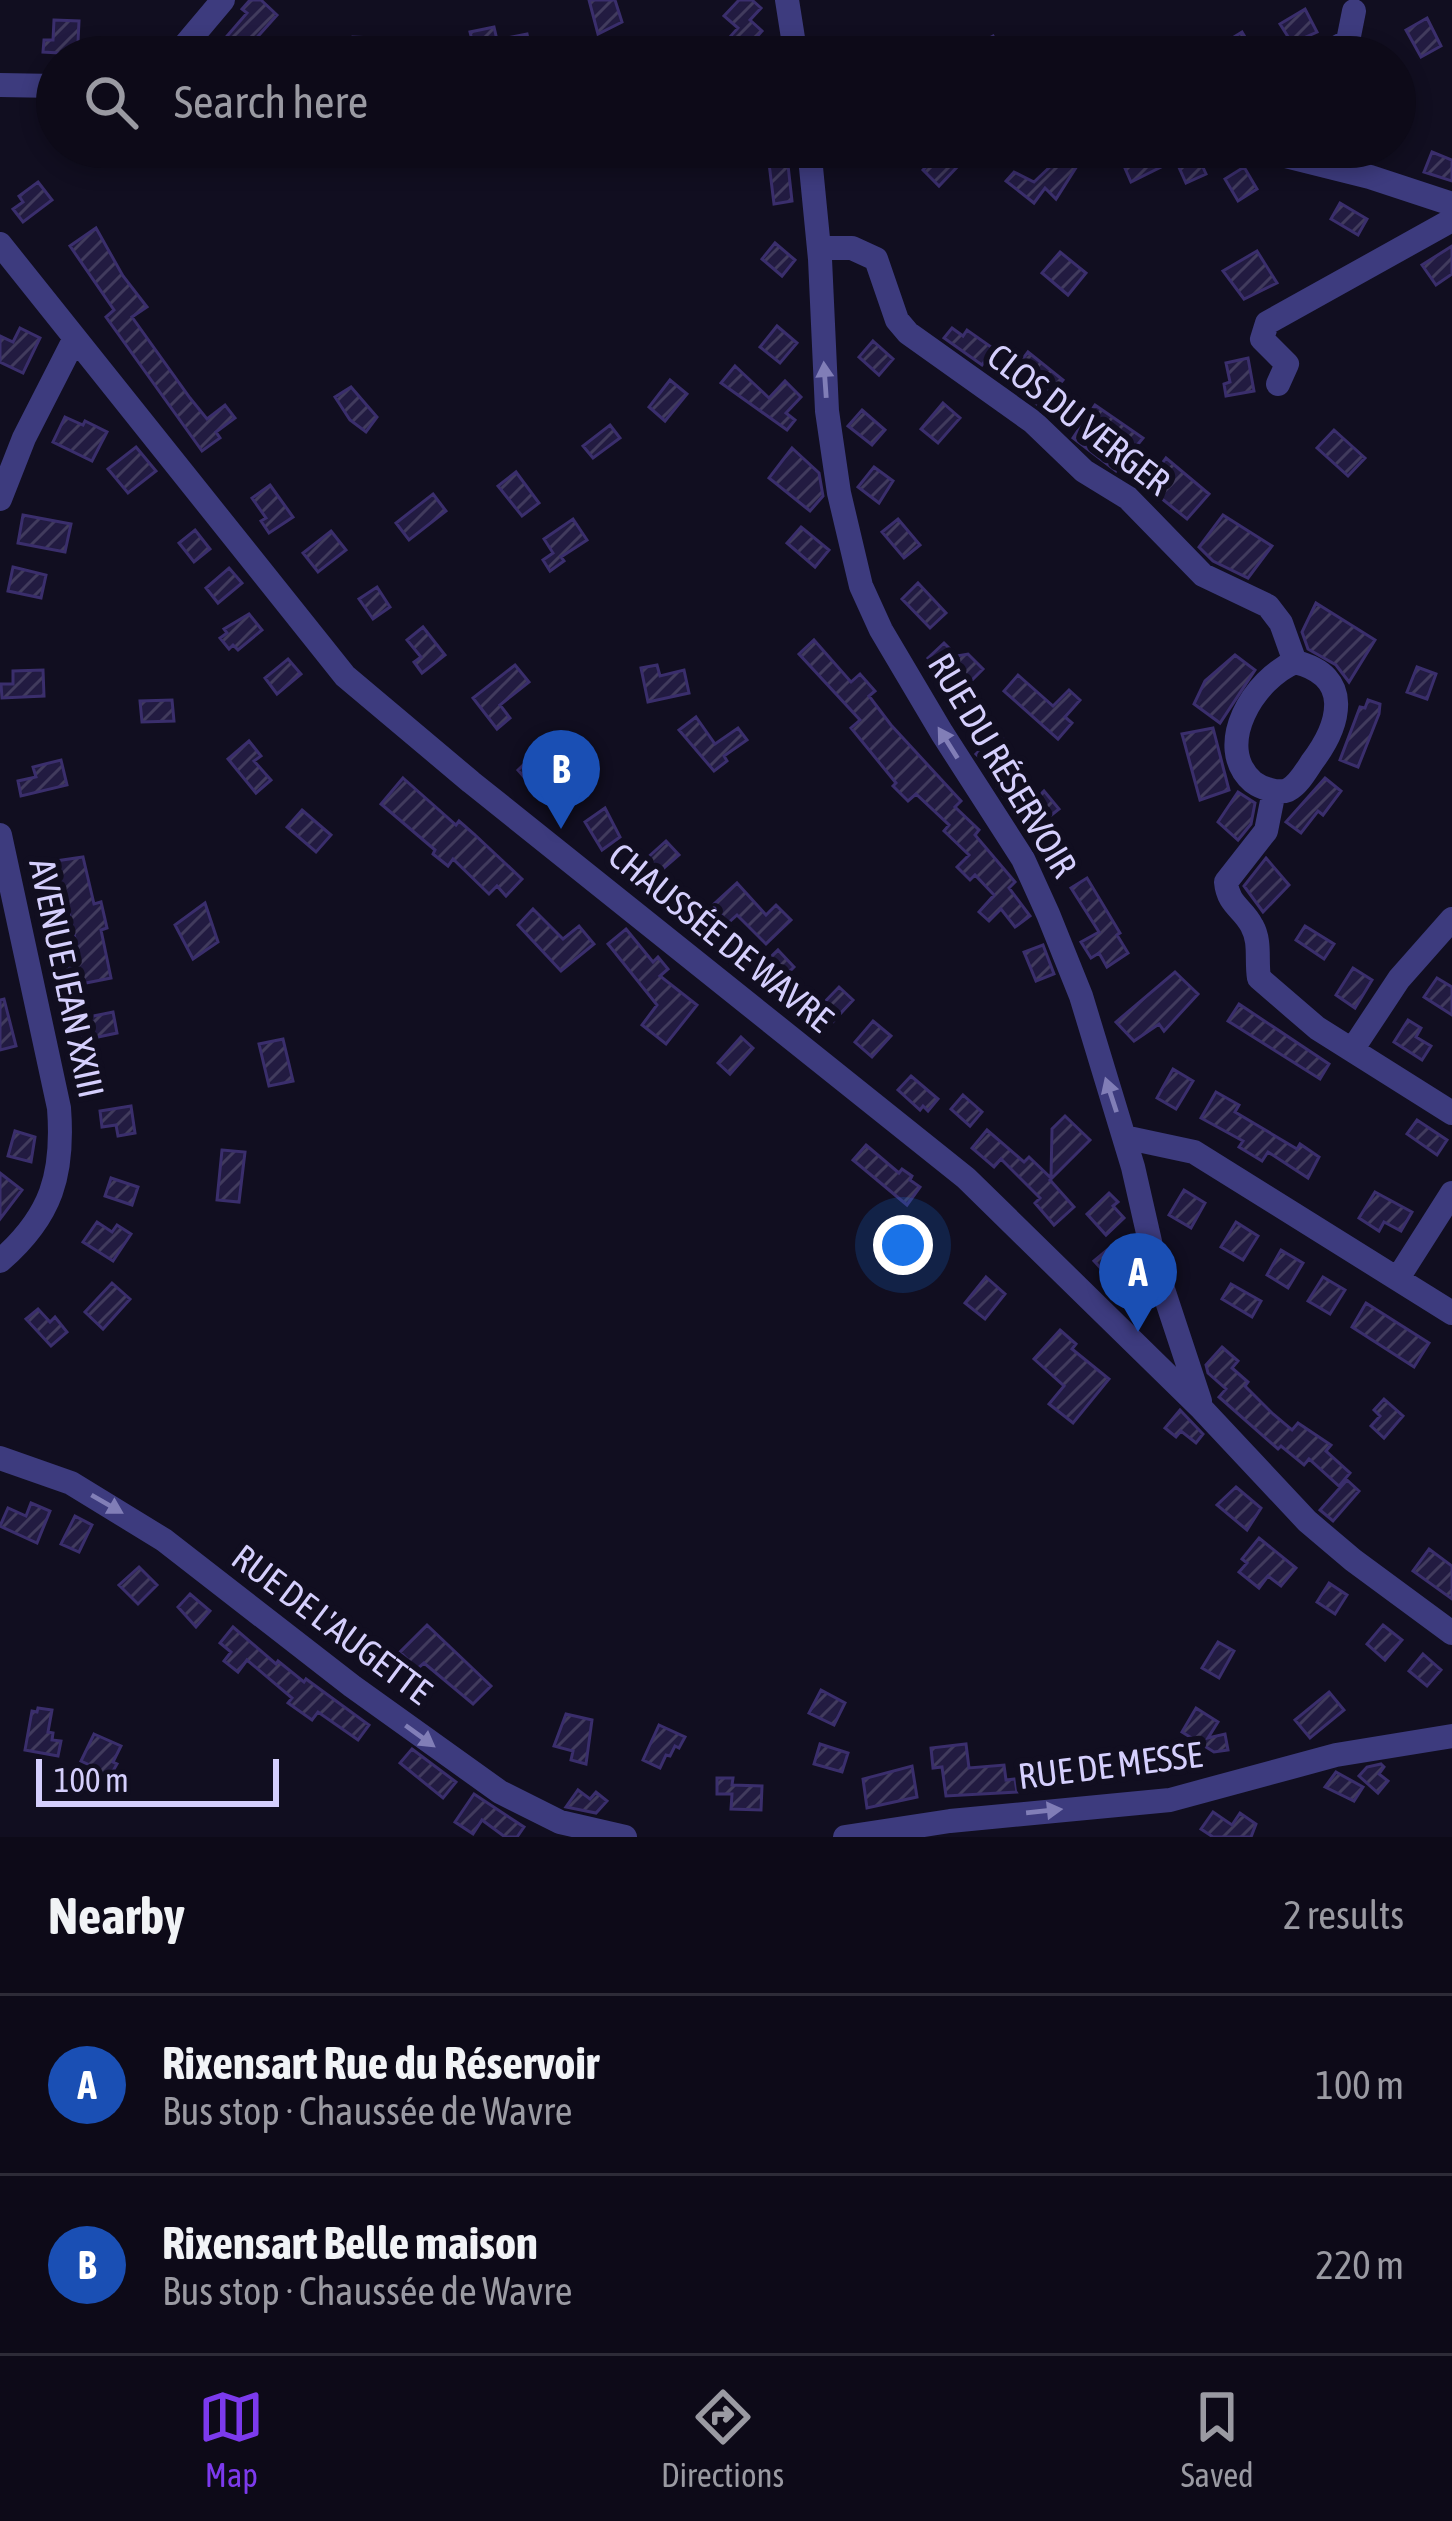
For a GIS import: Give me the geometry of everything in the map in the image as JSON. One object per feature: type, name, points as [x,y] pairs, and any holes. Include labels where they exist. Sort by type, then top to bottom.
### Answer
[{"type":"street","points":[[193,36],[223,0]]},
{"type":"street","points":[[787,0],[793,36]]},
{"type":"street","points":[[1349,36],[1354,11]]},
{"type":"street","points":[[0,85],[36,86]]},
{"type":"street","name":"RUE DU RÉSERVOIR","points":[[811,168],[827,411],[838,493],[861,586],[881,630],[942,733],[1023,859],[1081,996],[1124,1137],[1156,1268],[1202,1408]]},
{"type":"street","points":[[1334,168],[1452,204]]},
{"type":"street","points":[[1277,384],[1287,364],[1262,339],[1267,323],[1452,220]]},
{"type":"street","name":"CHAUSSÉE DE WAVRE","points":[[0,244],[345,676],[966,1178],[1202,1408],[1329,1541],[1452,1633]]},
{"type":"street","name":"CLOS DU VERGER","points":[[819,248],[852,248],[876,260],[897,320],[908,333],[1033,422],[1084,472],[1128,498],[1203,574],[1268,606],[1280,623],[1294,662],[1318,671],[1335,690],[1338,707],[1333,729],[1297,783],[1285,791],[1274,791]]},
{"type":"street","points":[[0,500],[24,438],[75,338]]},
{"type":"street","points":[[1294,662],[1281,668],[1247,708],[1236,739],[1236,753],[1254,783],[1274,791],[1266,831],[1226,882],[1227,898],[1251,922],[1258,944],[1259,978],[1317,1028],[1452,1114]]},
{"type":"street","name":"AVENUE JEAN XXIII","points":[[0,835],[59,1108],[62,1148],[57,1179],[44,1209],[0,1261]]},
{"type":"street","points":[[1352,1050],[1399,980],[1452,919]]},
{"type":"street","points":[[1124,1137],[1194,1152],[1452,1312]]},
{"type":"street","points":[[1398,1278],[1452,1193]]},
{"type":"street","name":"RUE DE L'AUGETTE","points":[[0,1458],[70,1484],[164,1540],[352,1686],[500,1792],[560,1822],[625,1837]]},
{"type":"street","name":"RUE DE MESSE","points":[[845,1837],[971,1819],[1170,1800],[1336,1755],[1452,1736]]},
{"type":"building","points":[[250,0],[261,0],[277,15],[258,36],[227,36],[247,13],[242,9]]},
{"type":"building","points":[[589,0],[615,0],[622,22],[598,34]]},
{"type":"building","points":[[739,0],[752,0],[761,8],[750,20],[762,31],[758,36],[731,36],[738,28],[724,16]]},
{"type":"building","points":[[1305,9],[1317,32],[1288,36],[1280,24]]},
{"type":"building","points":[[1427,18],[1441,46],[1421,57],[1416,36],[1406,30]]},
{"type":"building","points":[[54,20],[79,21],[78,36],[53,36]]},
{"type":"building","points":[[494,27],[496,36],[471,36],[470,32]]},
{"type":"building","points":[[1432,152],[1452,160],[1452,181],[1424,172]]},
{"type":"building","points":[[770,168],[788,168],[792,201],[774,204]]},
{"type":"building","points":[[925,168],[956,168],[939,186]]},
{"type":"building","points":[[1049,168],[1076,168],[1056,199],[1045,188],[1034,203],[1006,181],[1014,172],[1034,182]]},
{"type":"building","points":[[1125,168],[1159,168],[1131,182]]},
{"type":"building","points":[[1179,168],[1203,168],[1206,174],[1186,183]]},
{"type":"building","points":[[1245,168],[1257,189],[1238,201],[1225,179]]},
{"type":"building","points":[[38,182],[52,200],[23,222],[13,209],[23,202],[19,196]]},
{"type":"building","points":[[1340,203],[1367,219],[1358,235],[1331,219]]},
{"type":"building","points":[[96,228],[147,307],[132,317],[190,398],[207,419],[225,405],[235,418],[202,451],[106,317],[114,310],[70,246]]},
{"type":"building","points":[[775,243],[795,260],[782,276],[762,259]]},
{"type":"building","points":[[1452,246],[1452,274],[1436,285],[1422,265]]},
{"type":"building","points":[[1257,251],[1277,283],[1244,299],[1223,271]]},
{"type":"building","points":[[1060,252],[1086,273],[1068,295],[1042,273]]},
{"type":"building","points":[[777,326],[797,343],[780,363],[760,347]]},
{"type":"building","points":[[20,328],[40,338],[23,373],[0,362],[0,336],[13,342]]},
{"type":"building","points":[[952,328],[963,336],[967,330],[994,349],[982,365],[944,338]]},
{"type":"building","points":[[873,341],[893,359],[879,375],[859,357]]},
{"type":"building","points":[[1028,352],[1063,380],[1041,407],[1005,382]]},
{"type":"building","points":[[1248,358],[1254,391],[1226,396],[1224,384],[1230,382],[1226,363]]},
{"type":"building","points":[[735,366],[769,398],[785,381],[801,397],[786,413],[795,420],[787,430],[721,383]]},
{"type":"building","points":[[670,380],[687,394],[665,421],[649,407]]},
{"type":"building","points":[[351,387],[377,417],[366,432],[350,420],[335,397]]},
{"type":"building","points":[[943,403],[960,418],[938,443],[921,429]]},
{"type":"building","points":[[1095,405],[1143,438],[1116,471],[1073,438]]},
{"type":"building","points":[[862,410],[885,430],[872,445],[848,426]]},
{"type":"building","points":[[65,417],[107,432],[92,461],[53,442]]},
{"type":"building","points":[[610,425],[620,438],[593,458],[583,446]]},
{"type":"building","points":[[1334,430],[1365,458],[1348,476],[1317,448]]},
{"type":"building","points":[[136,447],[156,471],[128,493],[108,469]]},
{"type":"building","points":[[792,448],[819,473],[823,496],[810,511],[769,478]]},
{"type":"building","points":[[1166,458],[1209,494],[1187,519],[1146,486]]},
{"type":"building","points":[[874,467],[893,481],[879,503],[858,487]]},
{"type":"building","points":[[516,472],[539,503],[522,516],[498,486]]},
{"type":"building","points":[[270,485],[293,517],[269,533],[261,521],[266,518],[252,498]]},
{"type":"building","points":[[433,494],[446,511],[409,540],[396,523]]},
{"type":"building","points":[[23,515],[71,524],[65,552],[18,543]]},
{"type":"building","points":[[1223,515],[1272,546],[1248,578],[1213,561],[1199,547]]},
{"type":"building","points":[[573,519],[587,540],[561,557],[564,561],[550,571],[543,560],[553,553],[544,539]]},
{"type":"building","points":[[898,519],[920,545],[904,558],[882,532]]},
{"type":"building","points":[[801,527],[829,550],[815,567],[787,543]]},
{"type":"building","points":[[195,530],[210,549],[194,562],[179,543]]},
{"type":"building","points":[[331,531],[346,550],[318,572],[303,553]]},
{"type":"building","points":[[13,567],[46,575],[41,598],[8,591]]},
{"type":"building","points":[[229,568],[242,583],[218,603],[206,588]]},
{"type":"building","points":[[918,583],[946,613],[930,628],[902,599]]},
{"type":"building","points":[[377,587],[390,607],[373,619],[359,599]]},
{"type":"building","points":[[1316,603],[1375,640],[1349,682],[1336,665],[1308,649],[1302,632]]},
{"type":"building","points":[[249,614],[262,630],[238,650],[233,645],[229,649],[220,638],[227,633],[224,629]]},
{"type":"building","points":[[423,627],[445,655],[422,673],[414,662],[421,657],[407,640]]},
{"type":"building","points":[[814,640],[851,682],[860,674],[875,691],[869,696],[891,725],[961,801],[955,807],[979,830],[975,835],[1015,882],[1009,888],[1030,916],[1015,927],[1001,909],[989,921],[979,912],[994,895],[975,875],[970,880],[957,867],[969,855],[944,831],[949,825],[916,794],[908,801],[851,728],[860,720],[799,654]]},
{"type":"building","points":[[944,643],[957,656],[968,654],[983,669],[959,693],[928,658]]},
{"type":"building","points":[[1235,655],[1255,670],[1220,723],[1194,704],[1205,681]]},
{"type":"building","points":[[288,659],[301,674],[277,694],[265,678]]},
{"type":"building","points":[[515,665],[529,682],[500,705],[510,718],[497,729],[473,698]]},
{"type":"building","points":[[657,665],[660,676],[684,670],[689,693],[648,702],[641,668]]},
{"type":"building","points":[[1417,667],[1436,674],[1427,699],[1407,692]]},
{"type":"building","points":[[43,670],[44,696],[2,698],[1,684],[13,684],[13,671]]},
{"type":"building","points":[[1018,675],[1053,706],[1069,690],[1080,700],[1065,717],[1072,723],[1058,739],[1004,691]]},
{"type":"building","points":[[172,700],[174,721],[142,722],[140,701]]},
{"type":"building","points":[[1368,700],[1380,704],[1379,714],[1358,767],[1340,760],[1360,707],[1365,708]]},
{"type":"building","points":[[696,717],[715,744],[738,728],[747,740],[724,756],[727,761],[714,771],[679,730]]},
{"type":"building","points":[[1213,728],[1229,790],[1200,800],[1182,734]]},
{"type":"building","points":[[998,733],[1011,748],[1005,754],[1038,797],[1044,791],[1059,809],[1030,832],[997,788],[1004,782],[976,754]]},
{"type":"building","points":[[249,741],[261,756],[254,761],[271,780],[256,793],[228,759]]},
{"type":"building","points":[[544,745],[572,768],[567,773],[573,779],[555,794],[540,776],[530,784],[518,770]]},
{"type":"building","points":[[61,760],[67,785],[21,796],[18,781],[36,777],[33,767]]},
{"type":"building","points":[[403,778],[522,879],[506,896],[497,886],[489,894],[453,859],[448,866],[381,804]]},
{"type":"building","points":[[1325,778],[1341,791],[1301,833],[1286,822]]},
{"type":"building","points":[[1238,792],[1255,803],[1251,824],[1238,840],[1218,822]]},
{"type":"building","points":[[605,808],[620,837],[602,850],[585,822]]},
{"type":"building","points":[[302,810],[331,835],[316,852],[287,827]]},
{"type":"building","points":[[666,841],[679,855],[649,881],[636,868]]},
{"type":"building","points":[[83,857],[94,904],[101,902],[107,928],[101,930],[111,978],[71,986],[66,959],[79,956],[64,890],[41,895],[35,864]]},
{"type":"building","points":[[1266,858],[1289,885],[1263,912],[1244,886]]},
{"type":"building","points":[[1087,878],[1128,953],[1107,967],[1099,953],[1091,958],[1081,942],[1099,932],[1071,888]]},
{"type":"building","points":[[737,883],[766,915],[776,905],[791,920],[766,944],[737,915],[728,923],[713,905]]},
{"type":"building","points":[[205,903],[218,942],[193,959],[175,925]]},
{"type":"building","points":[[533,909],[563,939],[579,926],[594,944],[561,971],[518,925]]},
{"type":"building","points":[[1305,926],[1334,944],[1324,959],[1296,940]]},
{"type":"building","points":[[626,929],[653,962],[658,957],[668,969],[660,976],[697,1005],[666,1044],[642,1025],[657,1005],[608,944]]},
{"type":"building","points":[[1043,945],[1054,974],[1036,981],[1024,952]]},
{"type":"building","points":[[778,950],[794,967],[786,975],[815,1002],[799,1019],[757,970]]},
{"type":"building","points":[[1353,968],[1372,980],[1355,1008],[1336,995]]},
{"type":"building","points":[[1175,972],[1198,994],[1164,1031],[1159,1024],[1134,1041],[1116,1022]]},
{"type":"building","points":[[1437,978],[1452,987],[1452,1015],[1424,997]]},
{"type":"building","points":[[839,987],[853,1000],[828,1027],[814,1013]]},
{"type":"building","points":[[4,999],[16,1046],[0,1050],[0,1000]]},
{"type":"building","points":[[1239,1004],[1329,1064],[1320,1079],[1228,1021]]},
{"type":"building","points":[[113,1012],[117,1033],[84,1040],[79,1019]]},
{"type":"building","points":[[1408,1020],[1421,1028],[1416,1037],[1431,1046],[1422,1060],[1394,1042]]},
{"type":"building","points":[[873,1021],[891,1036],[872,1057],[855,1042]]},
{"type":"building","points":[[741,1037],[753,1048],[730,1074],[718,1063]]},
{"type":"building","points":[[283,1039],[293,1081],[269,1086],[259,1044]]},
{"type":"building","points":[[1173,1069],[1193,1081],[1176,1109],[1157,1098]]},
{"type":"building","points":[[911,1076],[938,1099],[928,1111],[923,1106],[920,1110],[898,1090]]},
{"type":"building","points":[[1216,1092],[1239,1105],[1235,1112],[1319,1157],[1308,1178],[1268,1152],[1262,1161],[1239,1147],[1243,1141],[1201,1118]]},
{"type":"building","points":[[963,1095],[982,1112],[970,1126],[951,1109]]},
{"type":"building","points":[[131,1106],[135,1133],[118,1136],[116,1125],[102,1127],[100,1111]]},
{"type":"building","points":[[1065,1116],[1090,1140],[1050,1180],[1074,1207],[1054,1225],[1035,1203],[1040,1198],[1001,1159],[994,1167],[972,1148],[987,1130],[1051,1178],[1052,1129]]},
{"type":"building","points":[[1417,1120],[1447,1140],[1437,1155],[1407,1134]]},
{"type":"building","points":[[15,1131],[35,1137],[31,1162],[8,1156]]},
{"type":"building","points":[[866,1145],[899,1173],[902,1169],[912,1176],[910,1180],[920,1187],[907,1205],[853,1160]]},
{"type":"building","points":[[222,1150],[245,1152],[239,1202],[217,1200]]},
{"type":"building","points":[[0,1173],[22,1190],[0,1219]]},
{"type":"building","points":[[111,1178],[138,1187],[132,1205],[105,1196]]},
{"type":"building","points":[[1184,1190],[1205,1203],[1191,1228],[1169,1215]]},
{"type":"building","points":[[1375,1192],[1412,1212],[1401,1231],[1384,1222],[1379,1231],[1359,1218]]},
{"type":"building","points":[[1109,1193],[1124,1218],[1106,1235],[1087,1214]]},
{"type":"building","points":[[97,1222],[112,1232],[117,1225],[131,1234],[113,1261],[83,1242]]},
{"type":"building","points":[[1236,1222],[1258,1236],[1243,1260],[1221,1247]]},
{"type":"building","points":[[1113,1245],[1126,1259],[1132,1254],[1138,1265],[1116,1285],[1094,1261]]},
{"type":"building","points":[[1281,1250],[1303,1263],[1288,1288],[1267,1275]]},
{"type":"building","points":[[986,1277],[1005,1294],[985,1319],[965,1303]]},
{"type":"building","points":[[1323,1277],[1345,1290],[1330,1314],[1308,1301]]},
{"type":"building","points":[[112,1283],[130,1299],[103,1329],[85,1312]]},
{"type":"building","points":[[1231,1284],[1261,1301],[1252,1317],[1222,1299]]},
{"type":"building","points":[[1366,1303],[1429,1343],[1414,1367],[1352,1327]]},
{"type":"building","points":[[38,1309],[50,1322],[55,1317],[67,1332],[51,1346],[26,1319]]},
{"type":"building","points":[[1060,1330],[1076,1344],[1072,1349],[1109,1379],[1073,1423],[1049,1404],[1064,1386],[1034,1359]]},
{"type":"building","points":[[1222,1347],[1238,1361],[1232,1368],[1248,1382],[1245,1386],[1273,1414],[1292,1430],[1298,1423],[1331,1445],[1326,1451],[1350,1473],[1339,1486],[1309,1459],[1304,1465],[1281,1446],[1278,1449],[1219,1397],[1226,1389],[1206,1365]]},
{"type":"building","points":[[1384,1399],[1403,1416],[1384,1438],[1371,1426],[1380,1416],[1374,1410]]},
{"type":"building","points":[[1180,1410],[1203,1434],[1196,1443],[1181,1431],[1176,1437],[1165,1428]]},
{"type":"building","points":[[1347,1480],[1359,1491],[1333,1521],[1320,1510]]},
{"type":"building","points":[[1236,1487],[1261,1508],[1247,1530],[1217,1505]]},
{"type":"building","points":[[31,1503],[50,1511],[37,1543],[0,1526],[8,1508],[26,1516]]},
{"type":"building","points":[[75,1516],[92,1525],[79,1552],[61,1544]]},
{"type":"building","points":[[1259,1538],[1296,1568],[1281,1586],[1268,1576],[1259,1588],[1239,1572],[1247,1563],[1242,1559]]},
{"type":"building","points":[[1429,1549],[1452,1566],[1452,1599],[1413,1571]]},
{"type":"building","points":[[139,1567],[157,1585],[138,1604],[119,1585]]},
{"type":"building","points":[[1329,1583],[1347,1595],[1335,1614],[1317,1602]]},
{"type":"building","points":[[190,1594],[210,1611],[196,1627],[178,1607]]},
{"type":"building","points":[[427,1625],[491,1686],[473,1704],[424,1663],[417,1669],[400,1652]]},
{"type":"building","points":[[1383,1625],[1402,1640],[1385,1660],[1367,1644]]},
{"type":"building","points":[[233,1627],[276,1664],[306,1679],[369,1725],[358,1740],[318,1712],[312,1720],[288,1703],[292,1698],[247,1660],[238,1672],[224,1661],[231,1652],[220,1643]]},
{"type":"building","points":[[1218,1642],[1234,1651],[1219,1678],[1202,1668]]},
{"type":"building","points":[[1423,1654],[1441,1670],[1427,1686],[1409,1671]]},
{"type":"building","points":[[821,1690],[845,1703],[834,1725],[809,1713]]},
{"type":"building","points":[[1329,1692],[1344,1710],[1310,1738],[1295,1720]]},
{"type":"building","points":[[1196,1708],[1218,1722],[1208,1738],[1225,1734],[1228,1750],[1214,1752],[1182,1732]]},
{"type":"building","points":[[52,1710],[48,1732],[53,1733],[52,1740],[61,1741],[58,1756],[25,1750],[32,1711]]},
{"type":"building","points":[[566,1714],[592,1720],[586,1764],[571,1760],[573,1751],[554,1746]]},
{"type":"building","points":[[659,1725],[685,1737],[660,1768],[643,1760]]},
{"type":"building","points":[[94,1734],[121,1746],[113,1762],[117,1764],[113,1771],[120,1774],[115,1785],[93,1775],[96,1768],[81,1761]]},
{"type":"building","points":[[820,1744],[848,1753],[842,1772],[814,1764]]},
{"type":"building","points":[[966,1744],[969,1768],[1004,1765],[1006,1780],[1015,1779],[1017,1792],[946,1796],[942,1767],[933,1768],[931,1748]]},
{"type":"building","points":[[412,1749],[456,1782],[443,1798],[400,1763]]},
{"type":"building","points":[[1381,1764],[1379,1774],[1388,1781],[1378,1793],[1359,1776],[1367,1767]]},
{"type":"building","points":[[912,1766],[917,1797],[867,1808],[863,1779]]},
{"type":"building","points":[[1336,1772],[1363,1787],[1354,1801],[1325,1787]]},
{"type":"building","points":[[717,1778],[733,1778],[732,1785],[762,1786],[761,1810],[731,1809],[732,1794],[717,1794]]},
{"type":"building","points":[[578,1790],[590,1799],[596,1792],[607,1801],[596,1813],[566,1807]]},
{"type":"building","points":[[474,1794],[524,1827],[517,1837],[505,1837],[482,1820],[473,1834],[455,1822]]},
{"type":"building","points":[[1213,1812],[1232,1825],[1240,1813],[1256,1824],[1251,1837],[1213,1837],[1201,1829]]},
{"type":"place","name":"Rixensart Belle maison","points":[[561,829]]},
{"type":"place","name":"Rixensart Rue du Réservoir","points":[[1138,1332]]}]
